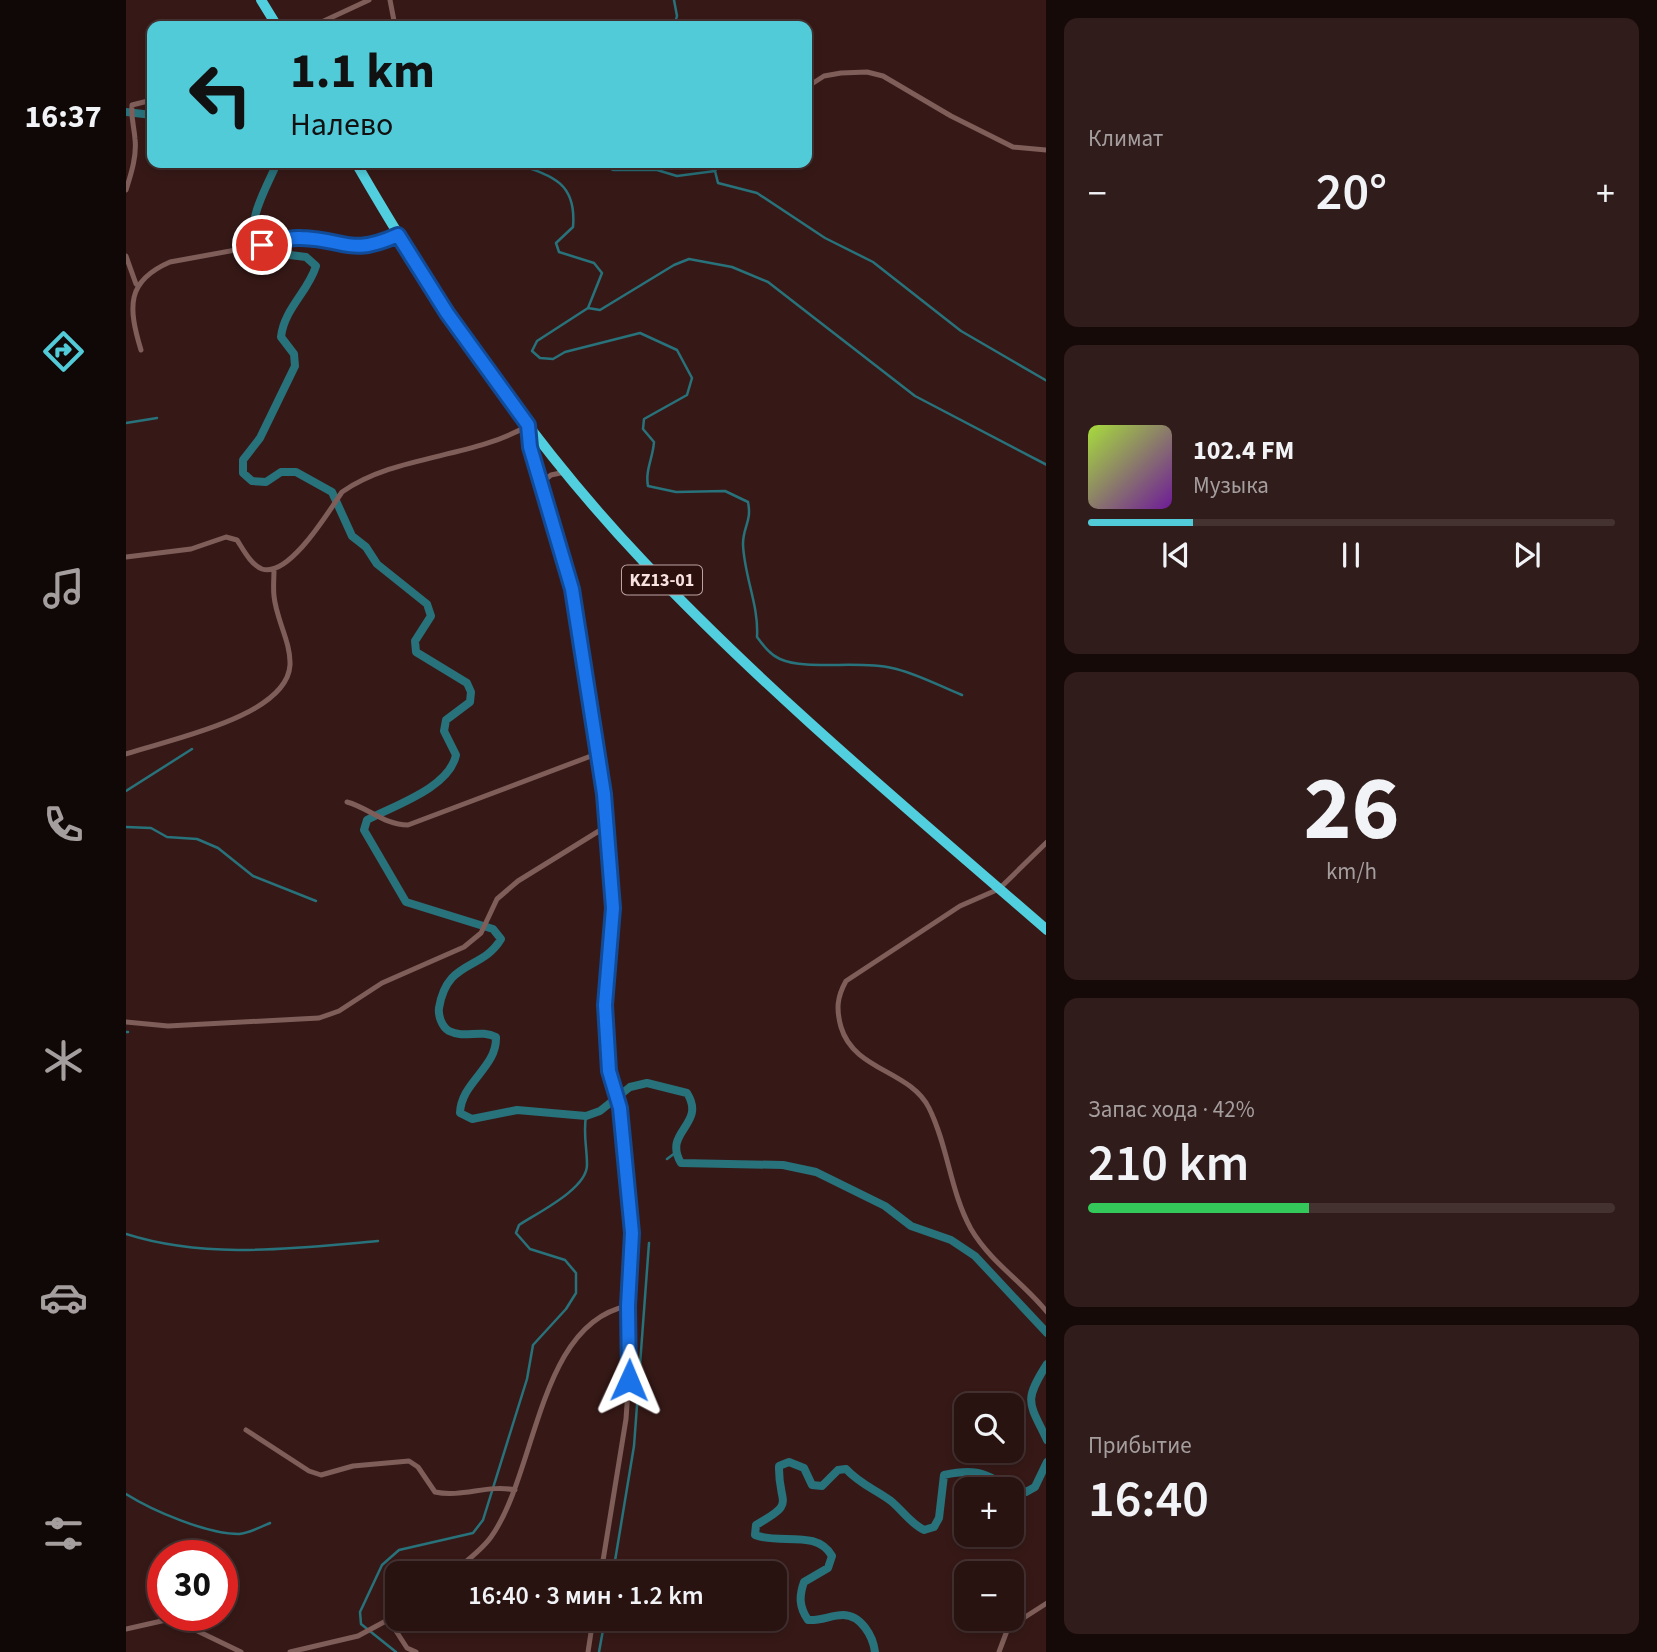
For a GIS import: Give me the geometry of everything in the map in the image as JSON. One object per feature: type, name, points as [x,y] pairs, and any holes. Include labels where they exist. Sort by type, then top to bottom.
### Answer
[{"type":"highway","points":[[261,0],[274,21]]},
{"type":"highway","name":"KZ13-01","points":[[359,168],[447,313],[528,425],[642,560],[713,632],[1046,930]]},
{"type":"street","points":[[324,21],[369,0]]},
{"type":"street","points":[[390,0],[394,21]]},
{"type":"street","points":[[812,84],[824,76],[841,73],[867,72],[883,76],[951,116],[1013,147],[1046,150]]},
{"type":"street","points":[[126,190],[135,148],[130,121],[132,106],[147,102]]},
{"type":"street","points":[[141,351],[132,319],[131,299],[136,284],[150,270],[170,262],[300,237],[360,248],[375,246],[398,235]]},
{"type":"street","points":[[126,256],[136,284]]},
{"type":"street","points":[[126,557],[191,549],[226,537],[237,540],[252,562],[262,569],[274,569],[293,558],[342,492],[353,485],[414,463],[507,438],[528,425],[530,447],[572,589],[599,753],[613,908],[605,1005],[609,1071],[620,1108],[632,1233],[628,1306],[631,1361],[626,1419],[603,1561]]},
{"type":"street","points":[[540,484],[551,475],[566,471]]},
{"type":"street","points":[[126,754],[247,714],[268,701],[281,685],[288,676],[290,662],[274,597],[274,569]]},
{"type":"street","points":[[347,802],[365,807],[394,825],[408,825],[599,753]]},
{"type":"street","points":[[126,1022],[168,1026],[319,1018],[339,1011],[382,984],[464,947],[481,933],[497,899],[519,881],[607,827]]},
{"type":"street","points":[[1046,842],[999,889],[960,906],[846,981],[839,994],[837,1013],[844,1036],[855,1052],[919,1093],[929,1108],[953,1189],[971,1229],[998,1266],[1032,1293],[1046,1312]]},
{"type":"street","points":[[465,1561],[492,1537],[515,1490],[550,1385],[578,1335],[609,1310],[628,1306]]},
{"type":"street","points":[[246,1430],[309,1471],[321,1475],[353,1466],[409,1461],[418,1467],[435,1492],[446,1495],[501,1486],[515,1490]]},
{"type":"street","points":[[999,1652],[1008,1628],[1046,1603]]},
{"type":"street","points":[[126,1629],[166,1620],[241,1652]]},
{"type":"street","points":[[290,1652],[358,1636],[385,1622]]},
{"type":"street","points":[[396,1631],[407,1647],[416,1652]]},
{"type":"street","points":[[588,1652],[591,1631]]},
{"type":"waterway","points":[[674,0],[676,21]]},
{"type":"waterway","points":[[126,112],[147,114]]},
{"type":"waterway","points":[[275,168],[255,217],[253,229],[257,251],[306,257],[316,266],[283,327],[281,337],[294,354],[295,366],[260,438],[243,460],[243,473],[252,481],[266,482],[281,472],[296,472],[332,492],[352,536],[366,547],[377,564],[427,604],[431,616],[415,641],[416,652],[467,683],[471,692],[470,702],[446,720],[444,731],[456,755],[451,767],[432,786],[367,820],[364,830],[406,902],[493,929],[501,939],[493,949],[449,981],[439,1008],[441,1021],[449,1031],[496,1037],[491,1058],[466,1092],[460,1113],[472,1119],[517,1110],[586,1116],[600,1111],[630,1087],[647,1083],[687,1093],[692,1104],[692,1113],[677,1143],[681,1163],[783,1165],[816,1172],[885,1206],[911,1226],[951,1240],[975,1256],[1046,1332]]},
{"type":"waterway","points":[[527,168],[558,182],[571,199],[573,227],[556,243],[559,252],[594,263],[602,273],[588,308],[537,341],[532,351],[540,358],[553,359],[565,352],[640,333],[677,350],[692,378],[687,395],[644,419],[643,429],[654,442],[648,486],[676,492],[725,491],[748,502],[749,514],[743,538],[744,556],[756,613],[757,637],[764,646],[776,657],[791,663],[892,668],[919,676],[962,695]]},
{"type":"waterway","points":[[609,168],[657,170],[677,176],[715,171],[717,168]]},
{"type":"waterway","points":[[715,171],[718,183],[757,193],[825,238],[873,262],[961,331],[1046,380]]},
{"type":"waterway","points":[[588,308],[600,310],[674,265],[689,259],[732,267],[768,282],[915,396],[1046,464]]},
{"type":"waterway","points":[[126,423],[157,418]]},
{"type":"waterway","points":[[126,791],[192,749]]},
{"type":"waterway","points":[[126,827],[151,828],[167,837],[197,839],[218,848],[253,876],[316,901]]},
{"type":"waterway","points":[[396,1652],[361,1624],[360,1612],[382,1565],[399,1550],[473,1533],[483,1520],[527,1379],[533,1345],[566,1309],[576,1293],[576,1273],[565,1260],[530,1249],[516,1233],[519,1225],[560,1200],[585,1174],[586,1116]]},
{"type":"waterway","points":[[667,1159],[675,1153]]},
{"type":"waterway","points":[[126,1234],[188,1247],[251,1250],[378,1241]]},
{"type":"waterway","points":[[615,1561],[634,1446],[649,1243]]},
{"type":"waterway","points":[[1046,1366],[1034,1387],[1031,1402],[1046,1438]]},
{"type":"waterway","points":[[875,1652],[872,1639],[861,1622],[843,1615],[808,1620],[803,1611],[801,1597],[804,1582],[828,1568],[832,1556],[825,1548],[808,1540],[775,1539],[755,1535],[756,1525],[777,1511],[783,1501],[779,1466],[789,1462],[804,1468],[812,1485],[822,1486],[838,1470],[846,1469],[891,1501],[924,1530],[934,1527],[939,1518],[944,1475],[959,1472],[981,1474],[1026,1492],[1035,1487],[1046,1464]]},
{"type":"waterway","points":[[126,1494],[165,1514],[196,1526],[226,1533],[239,1534],[270,1523]]},
{"type":"waterway","points":[[599,1652],[603,1631]]},
{"type":"route","points":[[262,245],[300,237],[360,248],[375,246],[398,235],[447,313],[528,425],[530,447],[572,589],[597,735],[604,794],[613,908],[605,1005],[609,1071],[620,1108],[632,1233],[633,1258],[628,1306],[631,1361],[629,1380]]}]
